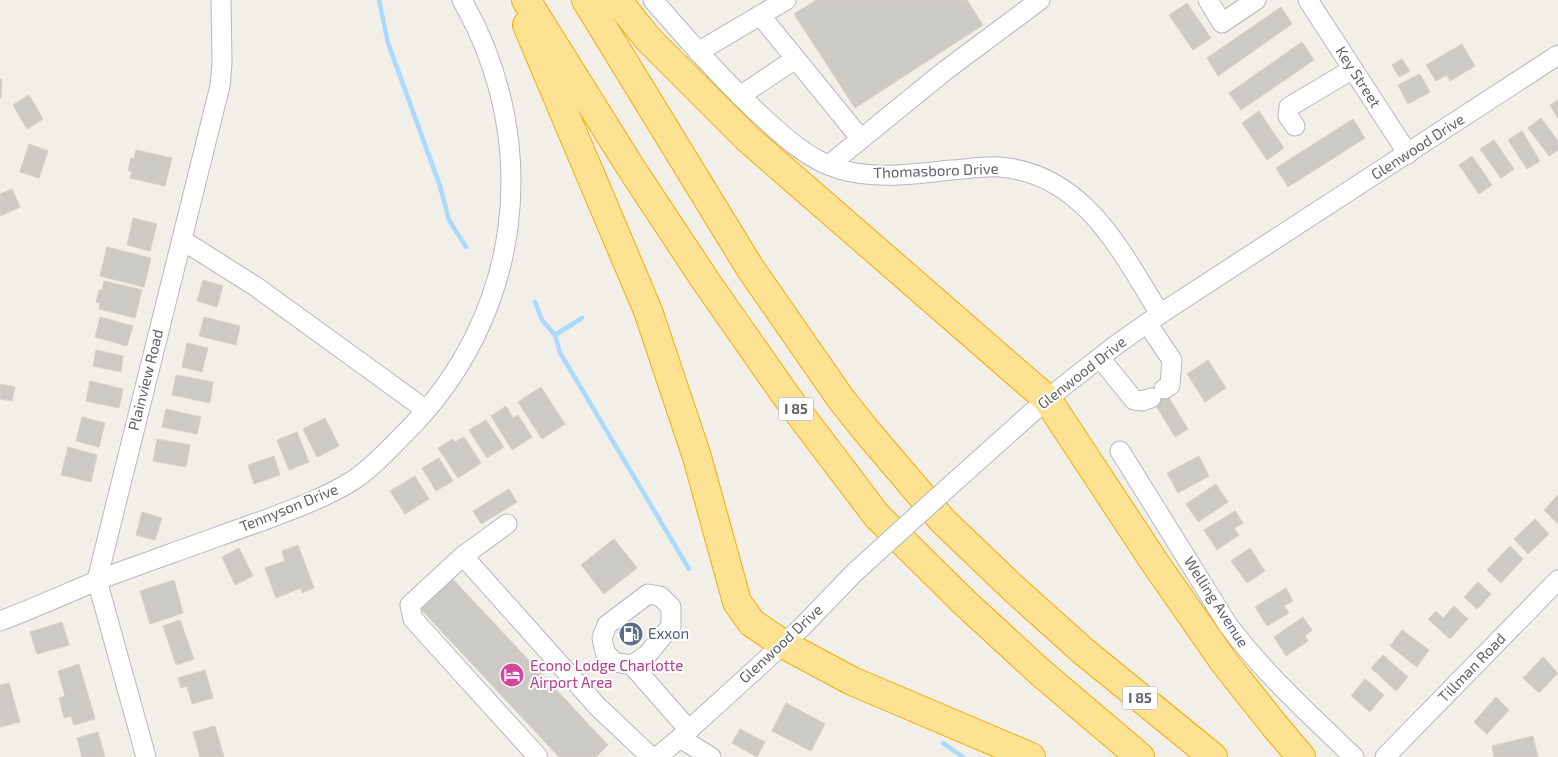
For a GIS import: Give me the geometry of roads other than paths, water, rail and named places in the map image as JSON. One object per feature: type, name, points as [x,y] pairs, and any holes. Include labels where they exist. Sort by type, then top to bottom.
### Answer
[{"type":"highway","points":[[517,0],[648,311],[697,457],[737,602],[752,623],[783,644],[825,668],[1031,757]]},
{"type":"highway","name":"I 85","points":[[526,0],[631,168],[706,280],[789,400],[878,516],[964,602],[1040,672],[1140,757]]},
{"type":"highway","name":"I 85","points":[[586,0],[750,268],[789,327],[864,428],[943,521],[1014,588],[1083,651],[1213,757]]},
{"type":"highway","points":[[617,0],[648,39],[748,139],[1047,399],[1153,560],[1224,662],[1301,757]]},
{"type":"street","name":"Plainview Road","points":[[146,757],[97,580],[220,86],[222,63],[221,0]]},
{"type":"street","name":"Tennyson Drive","points":[[0,621],[97,580],[299,507],[334,491],[355,479],[375,462],[426,410],[448,383],[464,359],[485,316],[496,286],[508,231],[510,172],[504,112],[482,42],[462,0]]},
{"type":"street","name":"Thomasboro Drive","points":[[653,0],[698,52],[740,96],[780,133],[809,155],[829,165],[839,169],[882,176],[998,167],[1034,174],[1046,179],[1060,186],[1079,201],[1096,218],[1129,265],[1172,360],[1170,385],[1142,401],[1134,400],[1100,358]]},
{"type":"street","points":[[698,52],[786,0]]},
{"type":"street","points":[[829,165],[946,70],[1040,0]]},
{"type":"street","points":[[1208,0],[1222,23],[1256,0]]},
{"type":"street","name":"Key Street","points":[[1308,0],[1408,154]]},
{"type":"street","points":[[760,16],[861,139]]},
{"type":"street","name":"Glenwood Drive","points":[[657,757],[783,644],[854,573],[1047,399],[1154,319],[1558,55]]},
{"type":"street","points":[[740,96],[795,58]]},
{"type":"street","points":[[1295,126],[1288,116],[1288,107],[1352,69]]},
{"type":"street","points":[[182,240],[255,286],[426,410]]},
{"type":"street","name":"Welling Avenue","points":[[1120,451],[1228,625],[1245,648],[1272,678],[1354,757]]},
{"type":"street","points":[[507,524],[463,556],[410,605],[412,619],[538,757]]},
{"type":"street","points":[[463,556],[598,707],[651,757]]},
{"type":"street","name":"Tillman Road","points":[[1385,757],[1558,580]]},
{"type":"street","points":[[632,665],[684,734],[711,757]]},
{"type":"waterway","points":[[379,0],[388,43],[440,186],[449,220],[466,247]]},
{"type":"waterway","points":[[535,302],[542,320],[555,335],[560,353],[689,569]]},
{"type":"waterway","points":[[555,335],[582,318]]},
{"type":"waterway","points":[[943,743],[963,757]]},
{"type":"place","name":"Exxon","points":[[631,634]]},
{"type":"place","name":"Econo Lodge Charlotte Airport Area","points":[[512,675]]}]
